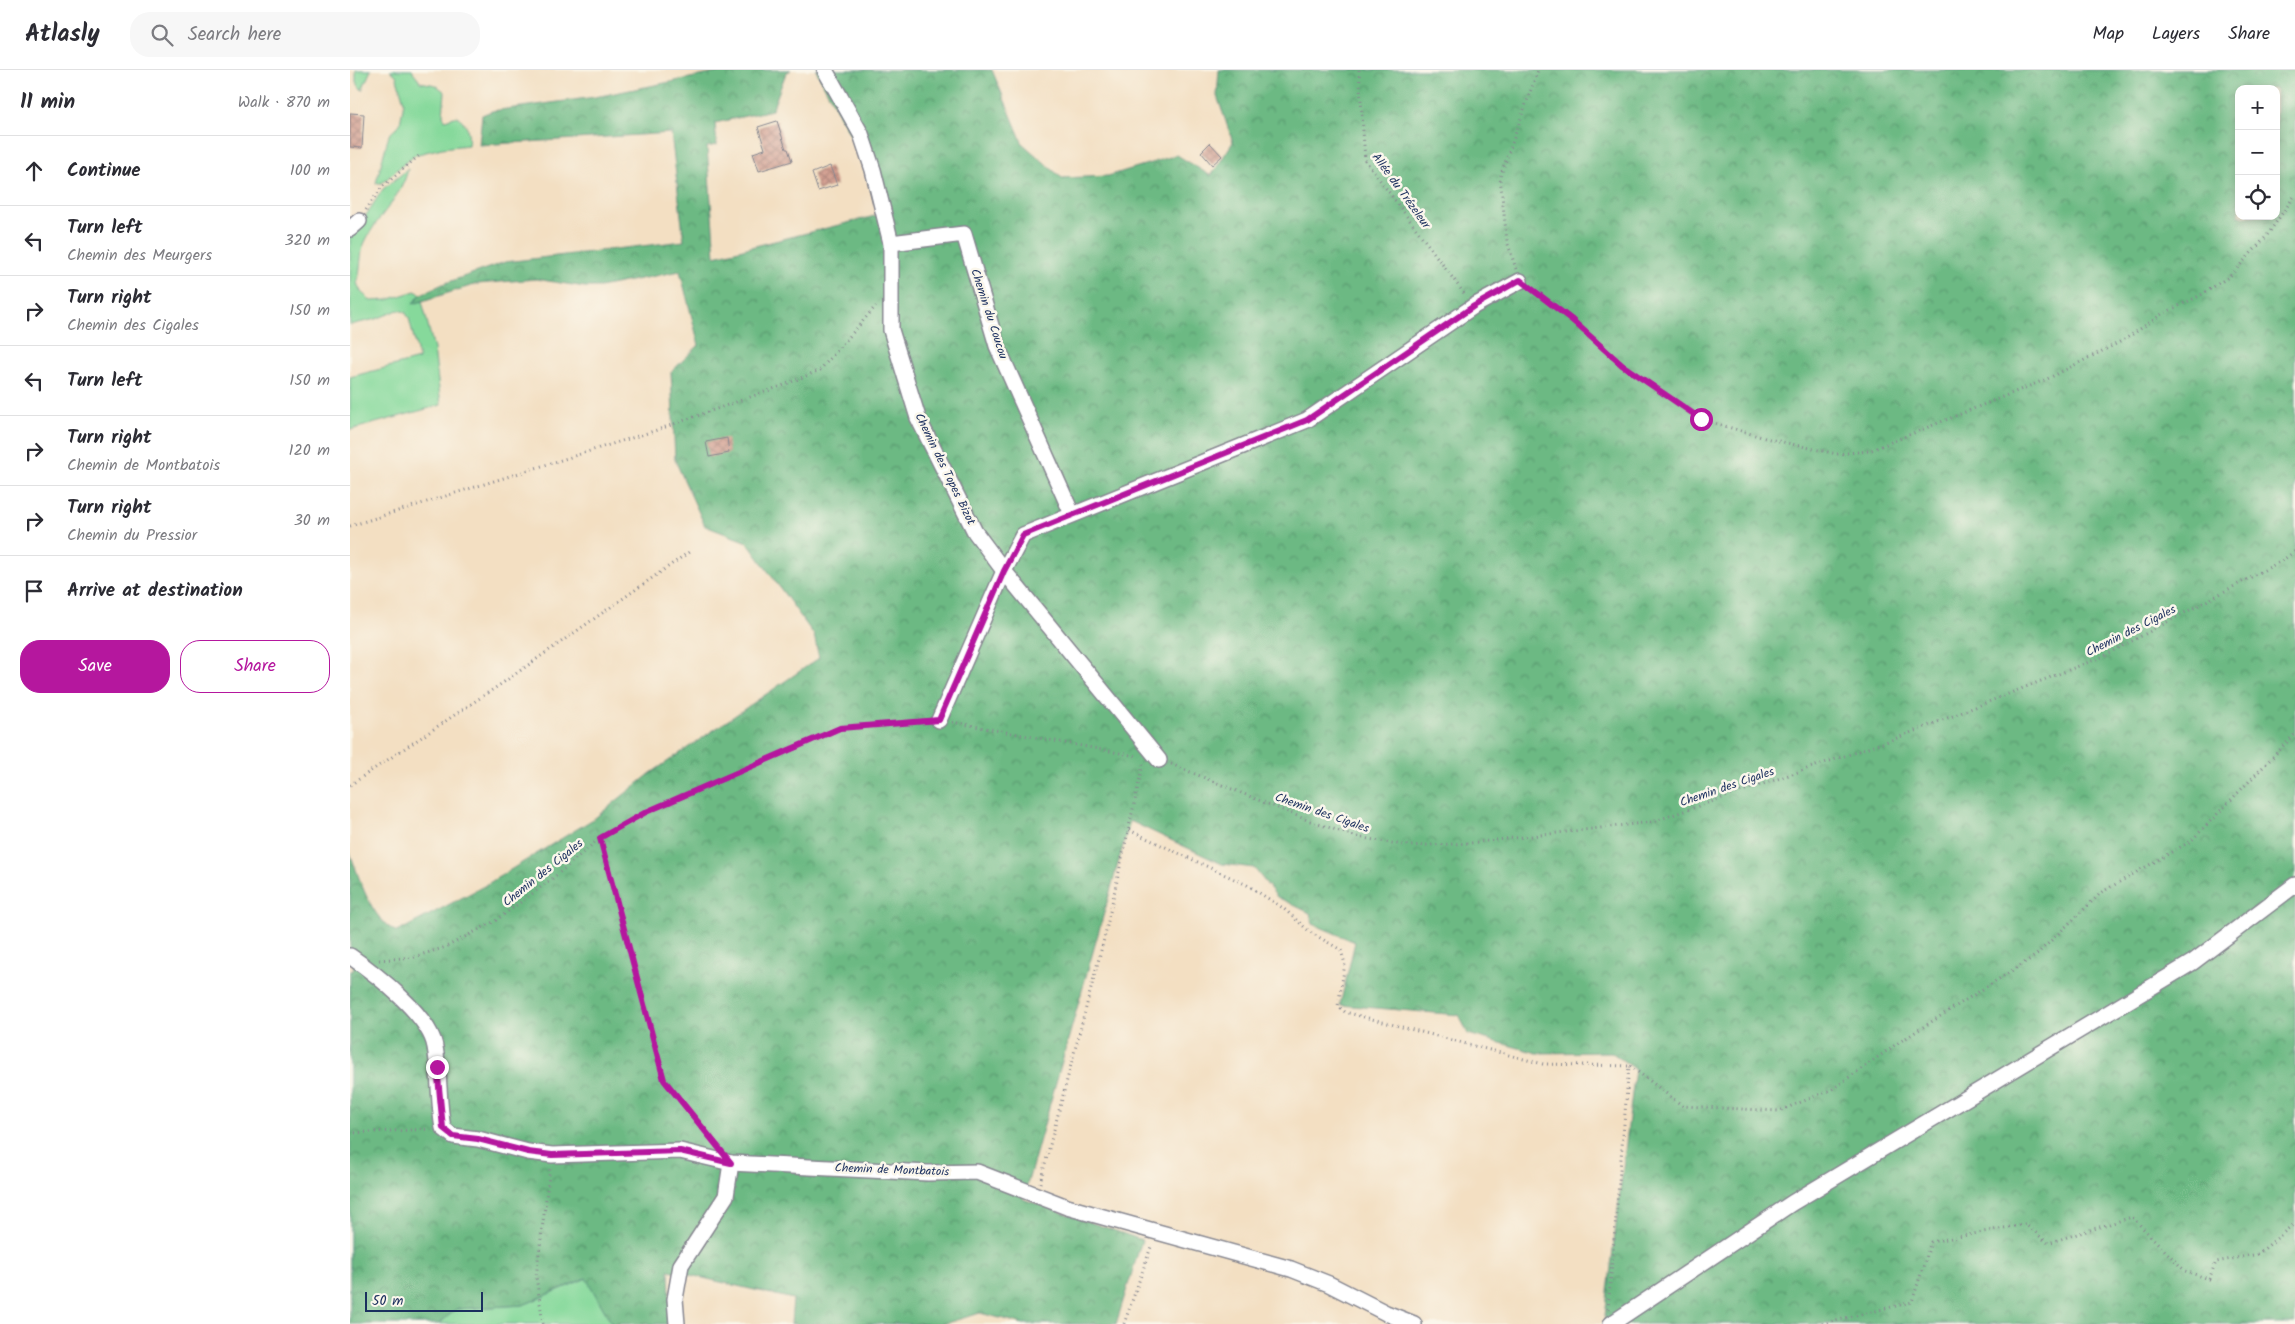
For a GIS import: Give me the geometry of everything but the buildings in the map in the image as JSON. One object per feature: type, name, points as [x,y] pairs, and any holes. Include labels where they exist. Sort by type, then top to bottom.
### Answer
[{"type":"street","name":"Chemin des Topes Bizot","points":[[825,70],[861,134],[873,170],[890,244],[891,330],[918,418],[975,532],[1152,759]]},
{"type":"street","name":"Chemin du Coucou","points":[[890,244],[964,234],[997,346],[1072,514]]},
{"type":"street","points":[[939,720],[1004,571],[1023,535],[1307,420],[1474,306],[1520,280]]},
{"type":"street","points":[[1609,1319],[1792,1203],[2193,962],[2295,884]]},
{"type":"street","points":[[354,959],[391,988],[425,1022],[435,1046],[443,1128]]},
{"type":"street","name":"Chemin de Montbatois","points":[[443,1128],[453,1136],[478,1139],[528,1152],[552,1155],[680,1151],[731,1163],[928,1173],[977,1172],[1067,1207],[1312,1277],[1386,1313],[1414,1324]]},
{"type":"street","points":[[677,1324],[675,1299],[681,1265],[726,1196],[731,1163]]},
{"type":"path","name":"Allée du Trézeleur","points":[[1360,70],[1365,160],[1474,306]]},
{"type":"path","points":[[1538,70],[1500,178],[1506,240],[1520,280],[1572,320],[1622,365],[1701,419],[1764,438],[1837,454],[1869,451],[2047,379],[2124,340],[2162,314],[2201,295],[2230,276],[2266,237],[2295,195]]},
{"type":"path","points":[[354,225],[381,188],[421,154]]},
{"type":"path","points":[[350,526],[657,430],[714,411],[811,374],[820,370],[847,341],[891,288]]},
{"type":"path","points":[[350,785],[496,687],[692,550]]},
{"type":"path","name":"Chemin des Cigales","points":[[354,959],[414,957],[446,947],[495,921],[514,908],[600,838],[646,812],[840,728],[939,720],[1152,759],[1307,820],[1357,837],[1409,846],[1471,843],[1652,822],[1897,738],[2104,656],[2283,560],[2295,551]]},
{"type":"path","points":[[1129,830],[1247,885],[1283,908],[1310,932],[1341,950],[1345,964],[1338,1006],[1344,1012],[1543,1064],[1629,1066],[1683,1106],[1779,1111],[1831,1090],[1898,1043],[2035,956],[2102,892],[2191,842],[2295,734]]},
{"type":"path","points":[[1036,1196],[1104,939],[1129,830],[1152,759]]},
{"type":"path","points":[[600,838],[664,1080],[731,1163]]},
{"type":"path","points":[[1609,1319],[1629,1066]]},
{"type":"path","points":[[350,1133],[443,1128]]},
{"type":"path","points":[[543,1324],[536,1276],[552,1155]]},
{"type":"path","points":[[1822,1324],[1912,1302],[1931,1242],[2025,1224],[2048,1243],[2132,1217],[2185,1271],[2209,1279],[2216,1262],[2258,1254],[2295,1223]]},
{"type":"path","points":[[1124,1324],[1156,1232]]},
{"type":"green space","points":[[356,70],[371,70],[362,90],[356,82]]},
{"type":"green space","points":[[390,70],[412,70],[420,82],[436,85],[445,92],[443,115],[445,120],[457,116],[463,122],[469,136],[468,145],[442,148],[414,155],[382,183],[376,183],[389,135],[400,124],[404,102],[396,75]]},
{"type":"green space","points":[[730,70],[791,70],[786,73],[772,110],[715,123],[717,145],[707,147],[715,256],[879,215],[861,156],[816,70],[992,70],[1023,144],[1062,178],[1108,176],[1177,155],[1211,176],[1233,142],[1217,96],[1219,70],[2295,70],[2295,1324],[1604,1324],[1635,1069],[1611,1052],[1537,1053],[1468,1034],[1459,1015],[1340,1005],[1355,942],[1313,924],[1310,913],[1277,897],[1254,868],[1222,864],[1130,821],[1023,1199],[1142,1240],[1116,1324],[1024,1324],[980,1313],[943,1324],[791,1324],[793,1299],[669,1270],[671,1324],[612,1324],[586,1278],[523,1305],[456,1309],[439,1324],[350,1324],[350,971],[354,970],[350,945],[350,853],[362,886],[373,908],[388,926],[397,932],[484,886],[595,818],[651,773],[819,658],[814,635],[747,542],[705,526],[675,460],[671,372],[699,345],[680,271],[600,287],[585,287],[536,279],[477,284],[413,304],[421,294],[443,284],[505,262],[684,241],[671,133],[479,145],[482,115],[492,111],[595,97]]},
{"type":"green space","points":[[408,169],[395,198],[365,242],[357,283],[361,292],[371,301],[387,300],[415,291],[421,294],[414,303],[422,301],[434,349],[441,405],[350,430],[350,377],[419,359],[409,318],[405,312],[398,310],[376,319],[350,325],[350,235],[361,223],[383,189]]},
{"type":"green space","points":[[587,1278],[612,1324],[439,1324],[456,1309],[523,1305]]},
{"type":"route","points":[[437,1067],[439,1105],[443,1128],[453,1136],[478,1139],[528,1152],[552,1155],[680,1151],[731,1163],[664,1080],[600,838],[646,812],[840,728],[939,720],[1004,571],[1023,535],[1307,420],[1474,306],[1520,280],[1572,320],[1622,365],[1701,419]]}]
